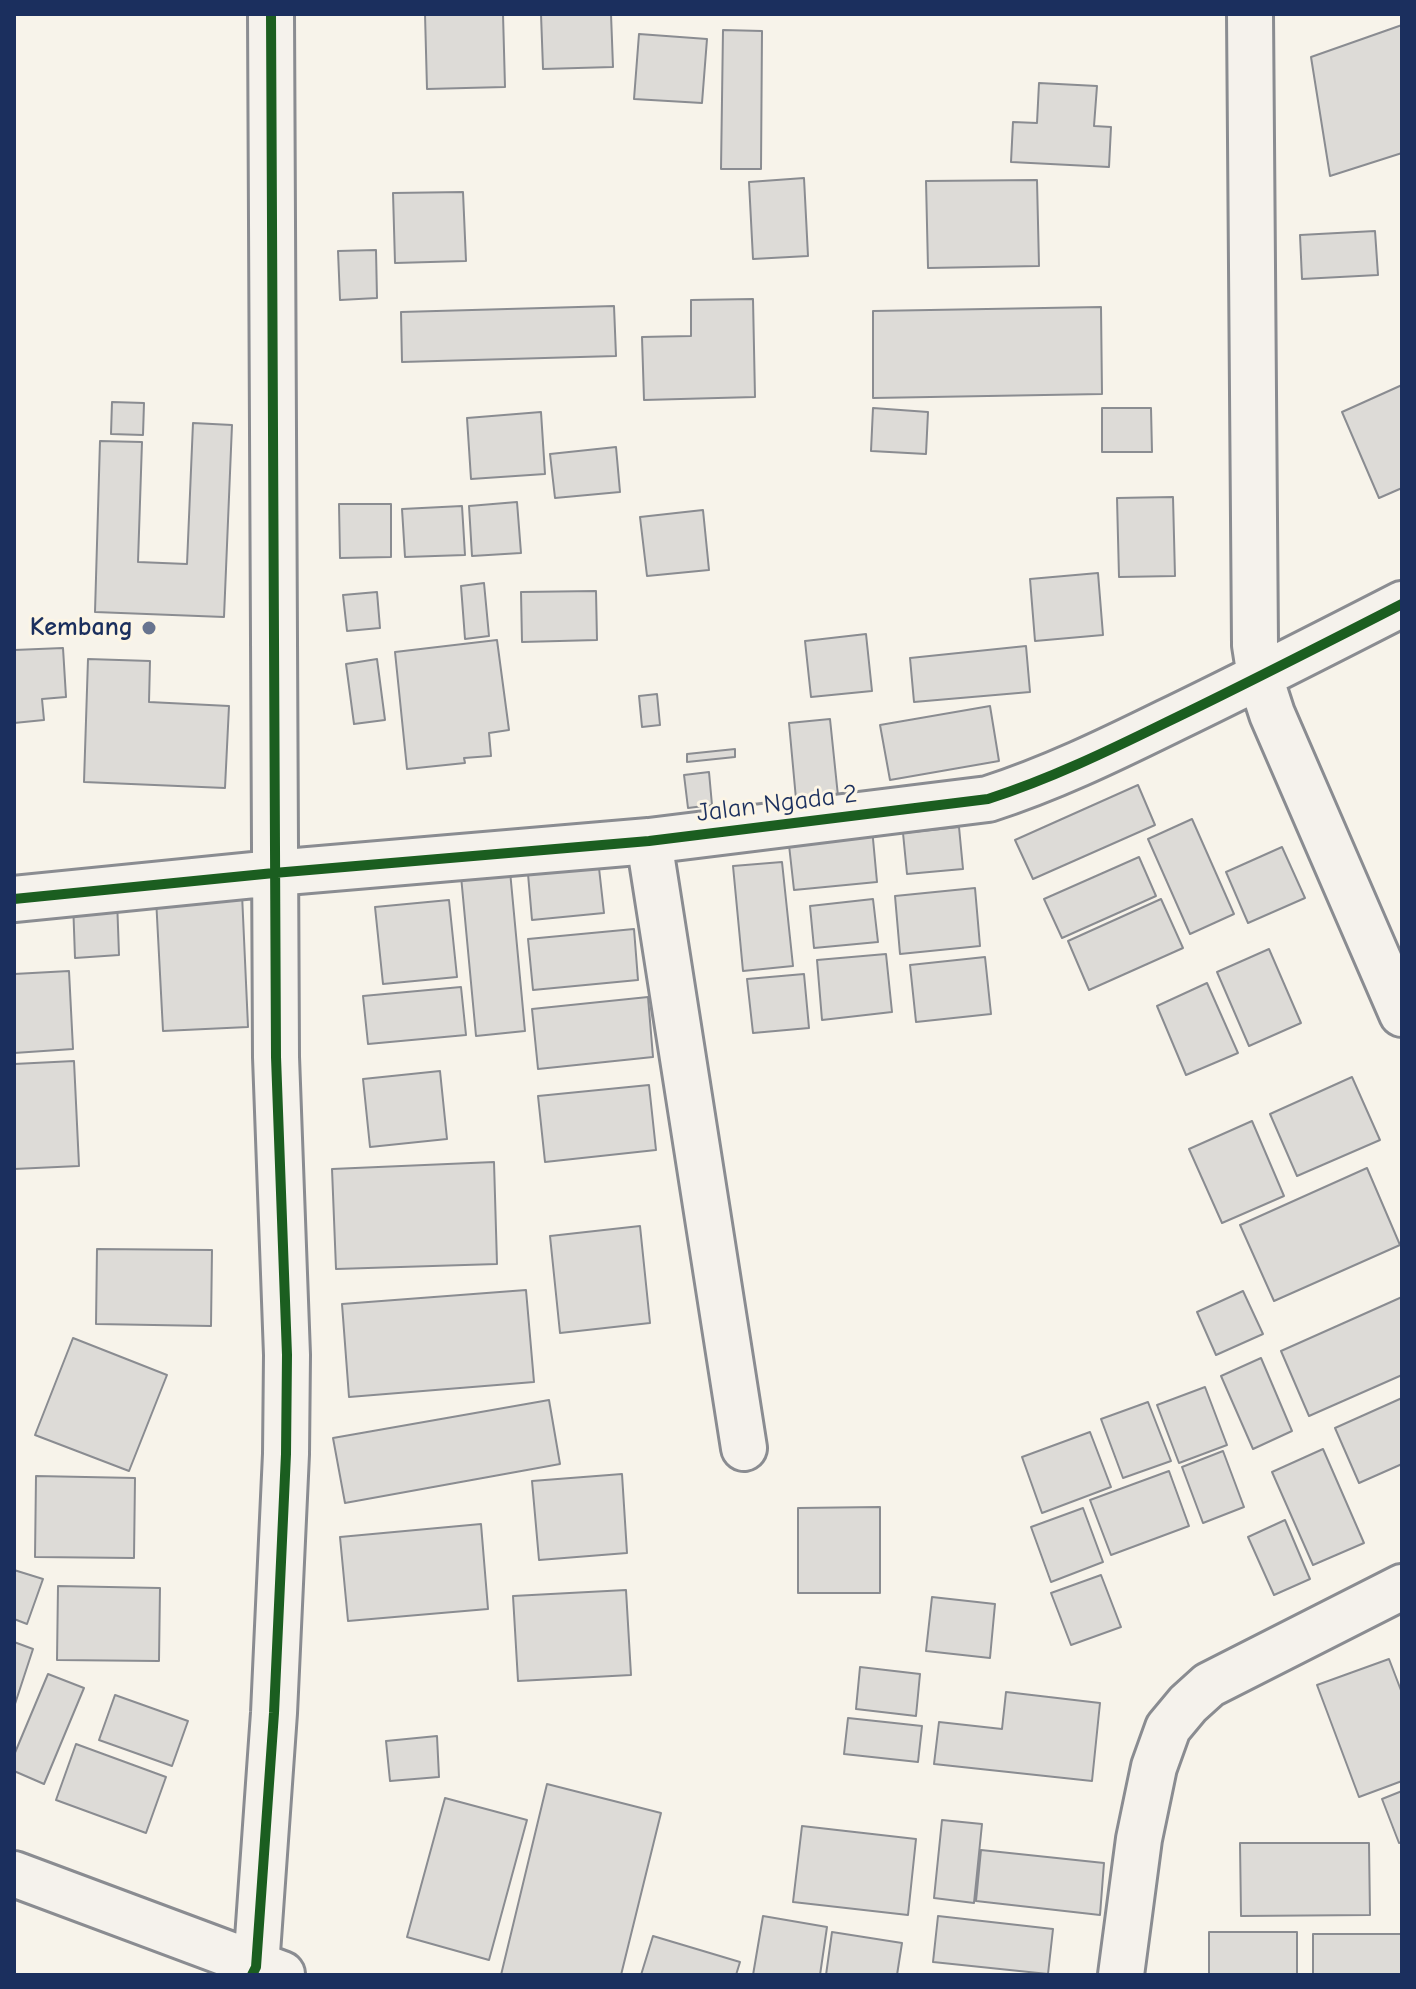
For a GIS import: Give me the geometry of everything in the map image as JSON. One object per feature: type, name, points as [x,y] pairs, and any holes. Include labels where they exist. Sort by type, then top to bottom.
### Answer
[{"type":"street","points":[[14,1874],[264,1972],[286,1454],[287,1355],[276,1057],[271,14]]},
{"type":"street","points":[[1250,14],[1255,645],[1260,677],[1272,714],[1386,935],[1402,1014]]},
{"type":"street","name":"Jalan Ngada 2","points":[[14,899],[649,841],[988,799],[1040,782],[1260,677],[1402,604]]},
{"type":"street","points":[[649,841],[744,1448]]},
{"type":"street","points":[[1121,1975],[1139,1839],[1154,1767],[1168,1728],[1209,1685],[1402,1587]]},
{"type":"building","points":[[425,14],[503,14],[505,87],[427,89]]},
{"type":"building","points":[[541,14],[611,14],[613,67],[543,69]]},
{"type":"building","points":[[1402,25],[1402,153],[1330,176],[1311,57]]},
{"type":"building","points":[[723,30],[762,31],[761,169],[721,169]]},
{"type":"building","points":[[639,34],[707,39],[702,103],[634,99]]},
{"type":"building","points":[[1039,83],[1097,86],[1094,126],[1111,127],[1109,167],[1011,162],[1013,122],[1037,123]]},
{"type":"building","points":[[804,178],[808,256],[753,259],[749,182]]},
{"type":"building","points":[[1037,180],[1039,266],[928,268],[926,181]]},
{"type":"building","points":[[463,192],[466,261],[395,263],[393,193]]},
{"type":"building","points":[[1375,231],[1378,275],[1302,279],[1300,235]]},
{"type":"building","points":[[376,250],[377,298],[340,300],[338,251]]},
{"type":"building","points":[[753,299],[755,397],[644,400],[642,337],[691,336],[691,300]]},
{"type":"building","points":[[614,306],[616,356],[402,362],[401,312]]},
{"type":"building","points":[[1101,307],[1102,394],[873,398],[873,311]]},
{"type":"building","points":[[1402,385],[1402,488],[1379,498],[1342,412]]},
{"type":"building","points":[[112,402],[144,403],[143,435],[111,434]]},
{"type":"building","points":[[873,408],[928,412],[926,454],[871,451]]},
{"type":"building","points":[[1102,408],[1151,408],[1152,452],[1102,452]]},
{"type":"building","points":[[541,412],[545,474],[471,479],[467,418]]},
{"type":"building","points":[[193,423],[232,425],[224,617],[95,612],[100,441],[142,442],[138,562],[187,564]]},
{"type":"building","points":[[616,447],[620,492],[555,498],[550,454]]},
{"type":"building","points":[[1173,497],[1175,576],[1119,577],[1117,498]]},
{"type":"building","points":[[517,502],[521,553],[472,556],[469,506]]},
{"type":"building","points":[[339,504],[391,504],[391,557],[340,558]]},
{"type":"building","points":[[462,506],[465,555],[405,557],[402,509]]},
{"type":"building","points":[[703,510],[709,570],[647,576],[640,517]]},
{"type":"building","points":[[1098,573],[1103,635],[1035,641],[1030,579]]},
{"type":"building","points":[[484,583],[489,636],[465,639],[461,586]]},
{"type":"building","points":[[596,591],[597,640],[522,642],[521,592]]},
{"type":"building","points":[[377,592],[380,628],[347,631],[343,595]]},
{"type":"building","points":[[866,634],[872,691],[811,697],[805,641]]},
{"type":"building","points":[[497,640],[509,730],[489,733],[491,756],[464,758],[465,763],[407,769],[395,652]]},
{"type":"building","points":[[1026,646],[1030,692],[914,702],[910,658]]},
{"type":"building","points":[[63,648],[66,697],[42,699],[44,720],[14,723],[14,650]]},
{"type":"building","points":[[88,659],[150,661],[149,702],[229,706],[225,788],[84,782]]},
{"type":"building","points":[[377,659],[385,720],[354,724],[346,664]]},
{"type":"building","points":[[657,694],[660,725],[642,727],[639,696]]},
{"type":"building","points":[[990,706],[999,761],[890,780],[880,725]]},
{"type":"building","points":[[830,719],[838,796],[796,799],[789,723]]},
{"type":"building","points":[[735,749],[735,757],[687,762],[687,754]]},
{"type":"building","points":[[709,772],[712,805],[688,808],[684,775]]},
{"type":"building","points":[[1138,785],[1155,825],[1033,879],[1015,840]]},
{"type":"building","points":[[1192,819],[1234,914],[1190,934],[1148,839]]},
{"type":"building","points":[[959,827],[963,869],[907,874],[903,833]]},
{"type":"building","points":[[872,828],[877,882],[794,890],[788,836]]},
{"type":"building","points":[[1282,847],[1305,898],[1248,923],[1226,872]]},
{"type":"building","points":[[1139,857],[1156,896],[1062,938],[1044,899]]},
{"type":"building","points":[[782,862],[793,966],[743,971],[733,866]]},
{"type":"building","points":[[599,868],[604,913],[532,920],[528,874]]},
{"type":"building","points":[[510,871],[525,1031],[476,1036],[461,876]]},
{"type":"building","points":[[975,888],[980,946],[900,954],[895,896]]},
{"type":"building","points":[[242,894],[248,1027],[163,1031],[156,898]]},
{"type":"building","points":[[117,899],[119,955],[75,958],[73,901]]},
{"type":"building","points":[[873,899],[878,942],[814,948],[810,906]]},
{"type":"building","points":[[1161,899],[1183,948],[1089,990],[1068,941]]},
{"type":"building","points":[[449,900],[457,977],[383,984],[375,907]]},
{"type":"building","points":[[634,929],[638,980],[533,990],[528,939]]},
{"type":"building","points":[[1269,949],[1301,1023],[1249,1046],[1217,972]]},
{"type":"building","points":[[886,954],[892,1012],[822,1020],[817,960]]},
{"type":"building","points":[[985,957],[991,1014],[916,1022],[910,965]]},
{"type":"building","points":[[69,971],[73,1049],[14,1053],[14,974]]},
{"type":"building","points":[[804,974],[809,1028],[753,1033],[747,979]]},
{"type":"building","points":[[1207,983],[1238,1053],[1186,1075],[1157,1006]]},
{"type":"building","points":[[461,987],[466,1035],[368,1044],[363,996]]},
{"type":"building","points":[[648,997],[653,1057],[538,1069],[532,1009]]},
{"type":"building","points":[[74,1061],[79,1166],[14,1169],[14,1064]]},
{"type":"building","points":[[440,1071],[447,1139],[370,1147],[363,1079]]},
{"type":"building","points":[[1352,1077],[1380,1140],[1297,1176],[1270,1114]]},
{"type":"building","points":[[649,1085],[656,1150],[545,1162],[538,1096]]},
{"type":"building","points":[[1252,1121],[1284,1196],[1222,1223],[1189,1149]]},
{"type":"building","points":[[494,1162],[497,1264],[336,1269],[332,1169]]},
{"type":"building","points":[[1367,1168],[1400,1245],[1274,1301],[1240,1225]]},
{"type":"building","points":[[640,1226],[650,1323],[560,1333],[550,1236]]},
{"type":"building","points":[[97,1249],[212,1250],[211,1326],[96,1324]]},
{"type":"building","points":[[526,1290],[534,1382],[349,1397],[342,1304]]},
{"type":"building","points":[[1243,1291],[1263,1334],[1216,1355],[1197,1312]]},
{"type":"building","points":[[1402,1297],[1402,1375],[1309,1416],[1281,1351]]},
{"type":"building","points":[[73,1338],[167,1375],[129,1471],[35,1435]]},
{"type":"building","points":[[1261,1358],[1292,1431],[1253,1449],[1221,1376]]},
{"type":"building","points":[[1205,1387],[1227,1445],[1179,1463],[1157,1405]]},
{"type":"building","points":[[1402,1398],[1402,1464],[1359,1483],[1335,1428]]},
{"type":"building","points":[[549,1400],[560,1464],[345,1503],[333,1438]]},
{"type":"building","points":[[1148,1402],[1171,1461],[1123,1478],[1101,1419]]},
{"type":"building","points":[[1090,1432],[1111,1487],[1042,1513],[1022,1457]]},
{"type":"building","points":[[1323,1449],[1364,1543],[1313,1565],[1272,1472]]},
{"type":"building","points":[[1223,1451],[1244,1507],[1203,1523],[1182,1467]]},
{"type":"building","points":[[1169,1471],[1189,1526],[1111,1555],[1090,1500]]},
{"type":"building","points":[[622,1474],[627,1553],[539,1560],[532,1481]]},
{"type":"building","points":[[36,1476],[135,1478],[134,1558],[35,1557]]},
{"type":"building","points":[[880,1507],[880,1593],[798,1593],[798,1508]]},
{"type":"building","points":[[1083,1508],[1103,1562],[1051,1582],[1031,1527]]},
{"type":"building","points":[[1285,1520],[1310,1579],[1274,1595],[1248,1537]]},
{"type":"building","points":[[481,1524],[488,1609],[348,1621],[340,1537]]},
{"type":"building","points":[[14,1570],[43,1579],[27,1624],[14,1619]]},
{"type":"building","points":[[1101,1575],[1121,1627],[1071,1645],[1051,1593]]},
{"type":"building","points":[[58,1586],[160,1588],[159,1661],[57,1660]]},
{"type":"building","points":[[626,1590],[631,1675],[518,1681],[513,1596]]},
{"type":"building","points":[[932,1597],[995,1604],[990,1658],[926,1651]]},
{"type":"building","points":[[14,1642],[33,1649],[14,1707]]},
{"type":"building","points":[[1389,1659],[1402,1693],[1402,1781],[1359,1797],[1317,1685]]},
{"type":"building","points":[[860,1667],[920,1674],[916,1716],[856,1709]]},
{"type":"building","points":[[48,1674],[84,1688],[44,1784],[14,1771],[14,1755]]},
{"type":"building","points":[[1006,1692],[1100,1703],[1092,1781],[934,1764],[939,1722],[1002,1729]]},
{"type":"building","points":[[115,1695],[188,1721],[172,1766],[99,1740]]},
{"type":"building","points":[[848,1718],[922,1726],[918,1762],[844,1754]]},
{"type":"building","points":[[437,1736],[439,1777],[390,1781],[386,1741]]},
{"type":"building","points":[[76,1744],[166,1777],[146,1833],[56,1800]]},
{"type":"building","points":[[547,1784],[661,1813],[621,1975],[501,1975]]},
{"type":"building","points":[[1402,1791],[1402,1842],[1399,1843],[1382,1799]]},
{"type":"building","points":[[445,1798],[527,1820],[489,1960],[407,1937]]},
{"type":"building","points":[[942,1820],[982,1824],[974,1903],[934,1898]]},
{"type":"building","points":[[802,1826],[916,1839],[908,1915],[793,1902]]},
{"type":"building","points":[[1240,1843],[1369,1843],[1370,1915],[1241,1916]]},
{"type":"building","points":[[981,1850],[1104,1863],[1100,1915],[976,1901]]},
{"type":"building","points":[[763,1916],[827,1927],[820,1975],[753,1975]]},
{"type":"building","points":[[938,1916],[1053,1929],[1048,1974],[933,1962]]},
{"type":"building","points":[[832,1932],[902,1943],[897,1975],[826,1975]]},
{"type":"building","points":[[1209,1932],[1297,1932],[1297,1975],[1209,1975]]},
{"type":"building","points":[[1313,1934],[1402,1934],[1402,1975],[1313,1975]]},
{"type":"building","points":[[653,1936],[740,1962],[736,1975],[641,1975]]},
{"type":"cycle path","points":[[252,1975],[256,1967],[274,1713],[286,1454],[287,1355],[276,1057],[271,14]]},
{"type":"cycle path","points":[[14,899],[649,841],[988,799],[1123,743],[1402,604]]},
{"type":"place","name":"Kembang","points":[[149,628]]}]
